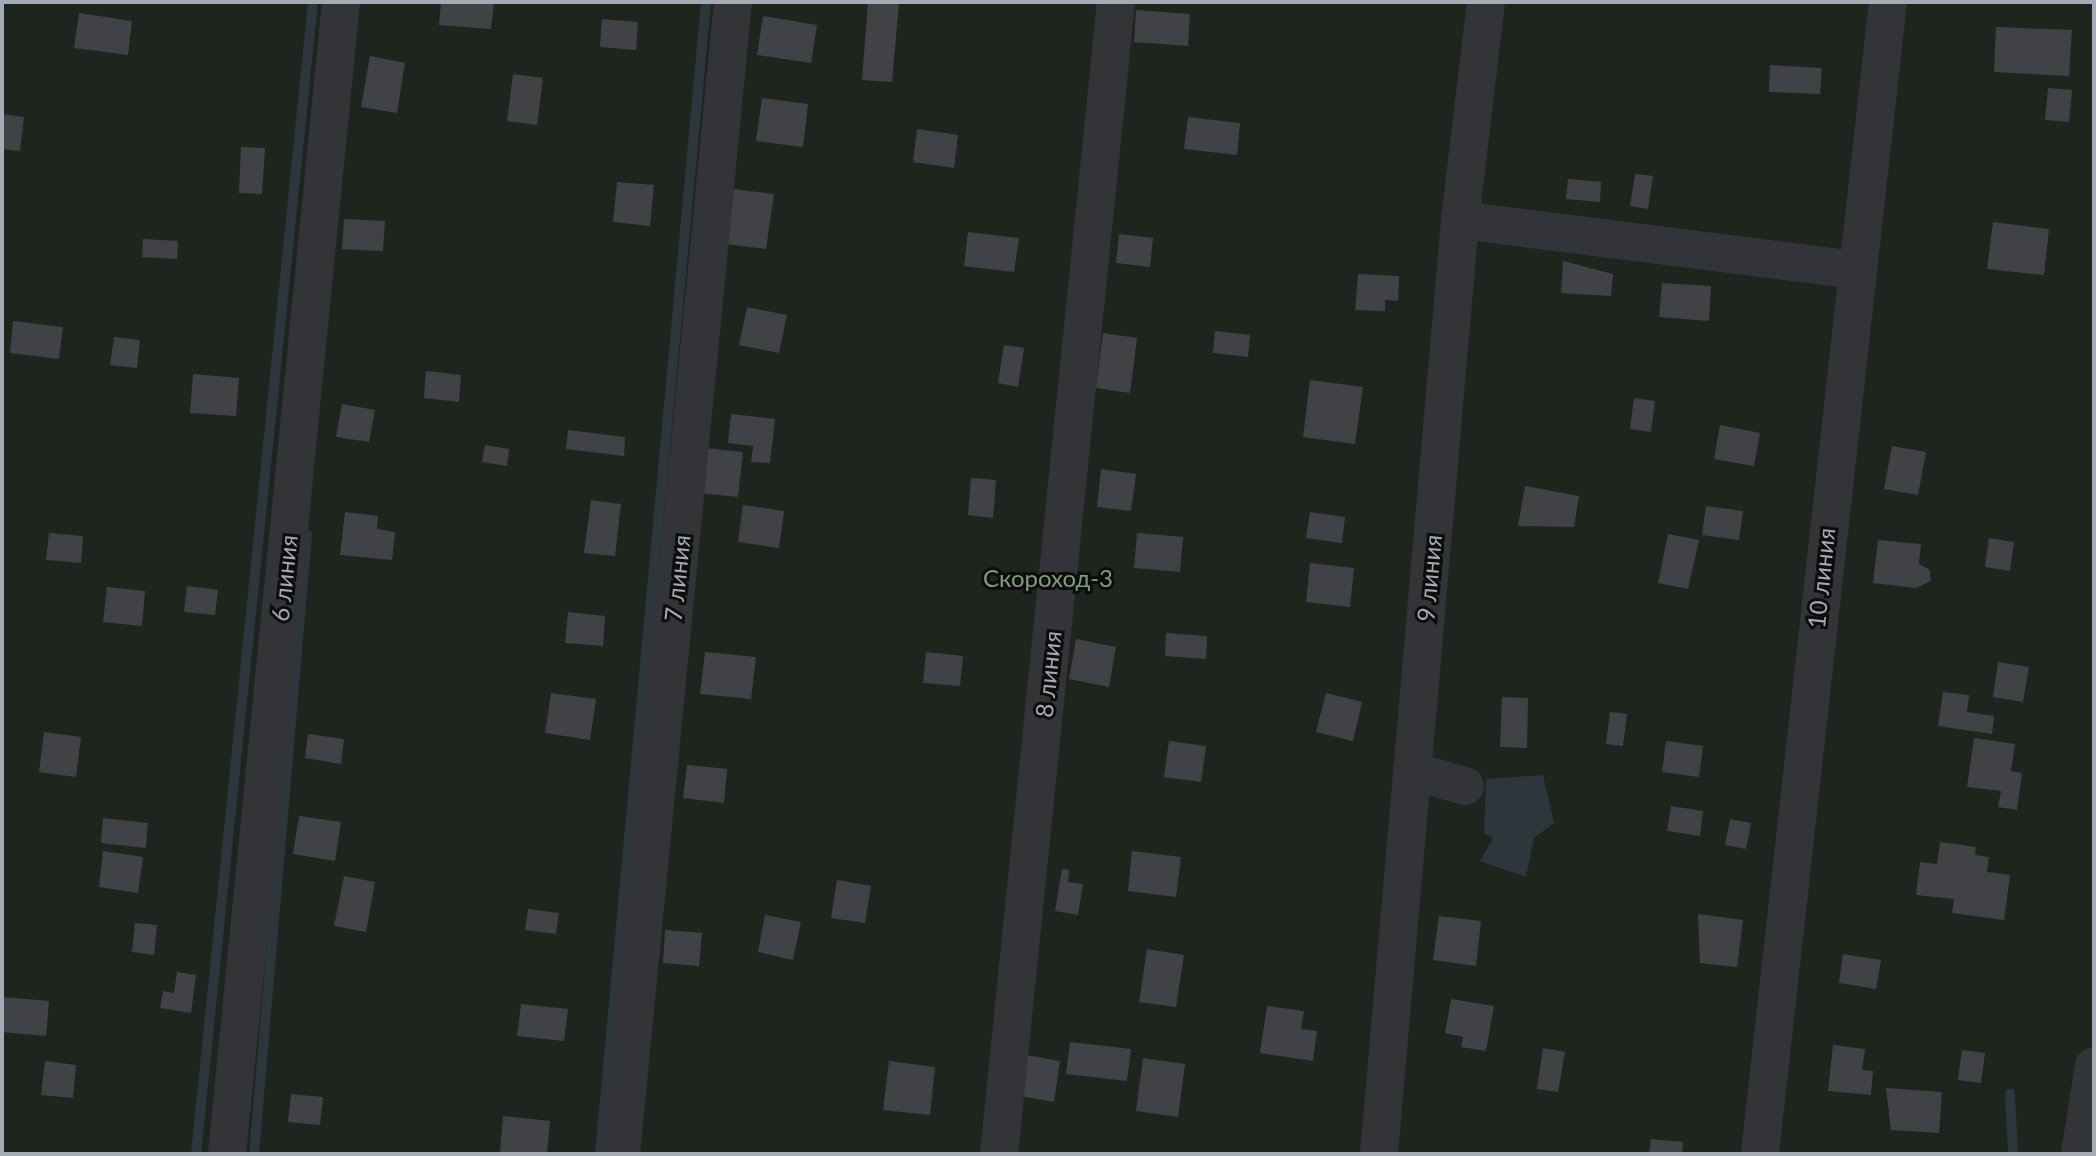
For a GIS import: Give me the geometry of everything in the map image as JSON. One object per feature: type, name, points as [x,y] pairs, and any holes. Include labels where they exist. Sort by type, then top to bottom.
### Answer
[{"type":"street","name":"6 линия","points":[[227,1154],[341,2]]},
{"type":"street","name":"7 линия","points":[[621,1154],[733,2]]},
{"type":"street","name":"8 линия","points":[[999,1154],[1116,2]]},
{"type":"street","name":"9 линия","points":[[1379,1154],[1460,220],[1486,2]]},
{"type":"street","name":"10 линия","points":[[1760,1154],[1854,270],[1888,2]]},
{"type":"street","points":[[1460,220],[1854,270]]},
{"type":"street","points":[[1412,771],[1465,786]]},
{"type":"street","points":[[2080,1154],[2094,1066]]},
{"type":"green space","name":"Скороход-3","points":[[2,2],[2094,2],[2094,1154],[2,1154]]},
{"type":"shaded area","points":[[1543,775],[1554,823],[1534,838],[1526,877],[1480,861],[1493,838],[1484,833],[1486,779]]},
{"type":"building","points":[[441,2],[494,2],[491,29],[439,25]]},
{"type":"building","points":[[868,2],[899,2],[892,82],[862,80]]},
{"type":"building","points":[[1136,10],[1190,14],[1188,46],[1134,42]]},
{"type":"building","points":[[79,13],[132,21],[128,55],[74,48]]},
{"type":"building","points":[[763,16],[817,25],[811,63],[757,55]]},
{"type":"building","points":[[602,19],[638,22],[636,50],[600,47]]},
{"type":"building","points":[[1996,27],[2072,30],[2069,76],[1994,72]]},
{"type":"building","points":[[370,56],[405,63],[397,113],[361,107]]},
{"type":"building","points":[[1770,65],[1822,68],[1820,94],[1769,92]]},
{"type":"building","points":[[513,74],[543,78],[537,125],[507,121]]},
{"type":"building","points":[[2048,88],[2072,90],[2069,122],[2045,120]]},
{"type":"building","points":[[762,98],[808,104],[803,147],[756,141]]},
{"type":"building","points":[[2,114],[24,117],[20,151],[2,149]]},
{"type":"building","points":[[1188,117],[1240,123],[1237,155],[1184,149]]},
{"type":"building","points":[[917,129],[958,135],[954,168],[913,162]]},
{"type":"building","points":[[241,147],[265,148],[262,194],[239,193]]},
{"type":"building","points":[[1635,174],[1653,176],[1648,209],[1630,206]]},
{"type":"building","points":[[1568,179],[1601,182],[1600,202],[1566,199]]},
{"type":"building","points":[[617,182],[654,185],[650,226],[613,222]]},
{"type":"building","points":[[733,189],[774,194],[766,249],[726,244]]},
{"type":"building","points":[[344,219],[385,221],[383,251],[342,249]]},
{"type":"building","points":[[1993,222],[2049,229],[2044,275],[1987,269]]},
{"type":"building","points":[[968,232],[1019,238],[1014,272],[964,266]]},
{"type":"building","points":[[1119,234],[1153,238],[1150,267],[1116,263]]},
{"type":"building","points":[[143,239],[178,241],[177,259],[142,257]]},
{"type":"building","points":[[1563,261],[1613,274],[1611,296],[1561,293]]},
{"type":"building","points":[[1358,274],[1399,276],[1398,301],[1385,300],[1385,311],[1355,310]]},
{"type":"building","points":[[1662,283],[1711,286],[1709,321],[1659,317]]},
{"type":"building","points":[[747,307],[787,315],[779,353],[739,345]]},
{"type":"building","points":[[13,321],[63,327],[59,359],[10,353]]},
{"type":"building","points":[[1215,331],[1250,335],[1248,357],[1213,353]]},
{"type":"building","points":[[1103,333],[1137,338],[1130,393],[1096,388]]},
{"type":"building","points":[[114,337],[140,340],[137,368],[110,365]]},
{"type":"building","points":[[1004,345],[1024,348],[1018,387],[998,383]]},
{"type":"building","points":[[426,371],[461,375],[459,402],[424,398]]},
{"type":"building","points":[[193,374],[239,378],[236,416],[190,413]]},
{"type":"building","points":[[1310,380],[1363,387],[1355,444],[1303,437]]},
{"type":"building","points":[[1634,398],[1655,401],[1651,432],[1630,429]]},
{"type":"building","points":[[342,404],[375,410],[369,442],[336,437]]},
{"type":"building","points":[[731,414],[775,419],[770,463],[751,462],[753,446],[728,443]]},
{"type":"building","points":[[1720,425],[1760,433],[1754,466],[1714,459]]},
{"type":"building","points":[[568,430],[625,437],[624,456],[566,449]]},
{"type":"building","points":[[485,445],[509,449],[507,466],[482,462]]},
{"type":"building","points":[[1892,446],[1926,452],[1918,495],[1884,489]]},
{"type":"building","points":[[704,448],[743,452],[738,497],[699,493]]},
{"type":"building","points":[[1101,469],[1136,474],[1131,511],[1097,507]]},
{"type":"building","points":[[971,478],[996,480],[993,518],[968,515]]},
{"type":"building","points":[[1525,486],[1579,496],[1574,527],[1518,526]]},
{"type":"building","points":[[591,500],[621,504],[615,556],[584,553]]},
{"type":"building","points":[[743,505],[784,511],[779,548],[738,542]]},
{"type":"building","points":[[1706,506],[1743,511],[1739,540],[1702,535]]},
{"type":"building","points":[[345,512],[378,516],[377,529],[395,532],[392,560],[340,555]]},
{"type":"building","points":[[1310,512],[1345,517],[1342,543],[1306,538]]},
{"type":"building","points":[[49,533],[83,536],[81,563],[46,560]]},
{"type":"building","points":[[1137,533],[1183,537],[1180,572],[1134,568]]},
{"type":"building","points":[[1668,534],[1699,540],[1688,589],[1658,583]]},
{"type":"building","points":[[1989,538],[2014,542],[2010,571],[1985,567]]},
{"type":"building","points":[[1878,540],[1921,544],[1919,564],[1930,570],[1931,581],[1916,588],[1873,583]]},
{"type":"building","points":[[1310,563],[1354,568],[1350,607],[1306,602]]},
{"type":"building","points":[[187,586],[218,590],[215,615],[184,612]]},
{"type":"building","points":[[107,587],[145,591],[142,626],[103,622]]},
{"type":"building","points":[[568,612],[605,616],[603,646],[565,643]]},
{"type":"building","points":[[1166,633],[1207,636],[1206,659],[1165,656]]},
{"type":"building","points":[[1076,639],[1116,647],[1109,687],[1069,679]]},
{"type":"building","points":[[705,652],[756,657],[751,699],[700,694]]},
{"type":"building","points":[[926,652],[963,656],[960,686],[923,683]]},
{"type":"building","points":[[1998,662],[2029,667],[2023,702],[1993,697]]},
{"type":"building","points":[[1943,692],[1969,695],[1967,712],[1994,716],[1992,734],[1938,726]]},
{"type":"building","points":[[551,693],[596,699],[590,740],[545,733]]},
{"type":"building","points":[[1326,693],[1362,702],[1353,741],[1316,732]]},
{"type":"building","points":[[1502,697],[1528,698],[1527,748],[1500,747]]},
{"type":"building","points":[[1610,712],[1627,714],[1623,746],[1606,744]]},
{"type":"building","points":[[44,732],[81,737],[76,777],[39,772]]},
{"type":"building","points":[[308,734],[344,739],[341,764],[305,758]]},
{"type":"building","points":[[1974,738],[2015,744],[2011,771],[2022,773],[2017,810],[1998,807],[2001,791],[1967,787]]},
{"type":"building","points":[[1169,741],[1206,746],[1201,782],[1164,777]]},
{"type":"building","points":[[1666,741],[1703,746],[1699,777],[1662,772]]},
{"type":"building","points":[[687,765],[727,769],[724,803],[683,798]]},
{"type":"building","points":[[1671,806],[1703,811],[1700,836],[1667,831]]},
{"type":"building","points":[[299,816],[341,822],[335,861],[293,854]]},
{"type":"building","points":[[103,818],[148,823],[146,848],[101,843]]},
{"type":"building","points":[[1730,819],[1751,823],[1746,849],[1725,845]]},
{"type":"building","points":[[1940,842],[1976,847],[1975,855],[1989,857],[1987,872],[2010,875],[2004,920],[1952,913],[1954,899],[1916,895],[1920,862],[1937,864]]},
{"type":"building","points":[[103,851],[143,857],[138,893],[99,887]]},
{"type":"building","points":[[1132,851],[1181,857],[1176,897],[1128,891]]},
{"type":"building","points":[[1062,869],[1069,870],[1068,882],[1083,884],[1078,915],[1055,911]]},
{"type":"building","points":[[344,876],[375,882],[366,932],[334,926]]},
{"type":"building","points":[[837,880],[871,886],[865,923],[831,918]]},
{"type":"building","points":[[528,909],[559,913],[556,934],[525,930]]},
{"type":"building","points":[[1698,914],[1743,920],[1737,967],[1700,963]]},
{"type":"building","points":[[765,915],[801,922],[793,960],[758,952]]},
{"type":"building","points":[[1439,916],[1481,921],[1476,966],[1433,960]]},
{"type":"building","points":[[135,923],[157,925],[154,955],[132,952]]},
{"type":"building","points":[[665,930],[702,933],[699,966],[663,963]]},
{"type":"building","points":[[1147,949],[1184,955],[1176,1007],[1139,1002]]},
{"type":"building","points":[[1843,954],[1881,960],[1876,989],[1839,983]]},
{"type":"building","points":[[177,972],[196,975],[191,1013],[160,1008],[163,991],[174,993]]},
{"type":"building","points":[[2,997],[49,1001],[46,1036],[2,1032]]},
{"type":"building","points":[[1451,999],[1494,1006],[1486,1051],[1461,1047],[1463,1037],[1445,1033]]},
{"type":"building","points":[[521,1004],[568,1009],[564,1041],[517,1036]]},
{"type":"building","points":[[1267,1006],[1304,1011],[1301,1029],[1317,1031],[1313,1061],[1260,1053]]},
{"type":"building","points":[[1070,1042],[1131,1049],[1127,1081],[1066,1074]]},
{"type":"building","points":[[1833,1045],[1865,1049],[1862,1070],[1873,1071],[1871,1095],[1828,1091]]},
{"type":"building","points":[[1543,1048],[1565,1052],[1558,1092],[1537,1089]]},
{"type":"building","points":[[1962,1050],[1985,1053],[1981,1083],[1958,1080]]},
{"type":"building","points":[[1026,1055],[1060,1061],[1054,1102],[1020,1096]]},
{"type":"building","points":[[1143,1058],[1185,1064],[1178,1117],[1136,1111]]},
{"type":"building","points":[[45,1061],[76,1065],[73,1098],[41,1095]]},
{"type":"building","points":[[889,1061],[935,1067],[930,1115],[883,1110]]},
{"type":"building","points":[[1886,1088],[1942,1092],[1939,1133],[1891,1130]]},
{"type":"building","points":[[291,1094],[323,1097],[320,1125],[288,1122]]},
{"type":"building","points":[[503,1116],[550,1121],[547,1154],[500,1152]]},
{"type":"building","points":[[1651,1139],[1683,1142],[1682,1154],[1649,1154]]},
{"type":"waterway","points":[[196,1154],[313,2]]},
{"type":"waterway","points":[[600,1154],[706,2]]},
{"type":"waterway","points":[[254,1154],[307,534]]},
{"type":"waterway","points":[[2010,1094],[2013,1154]]}]
